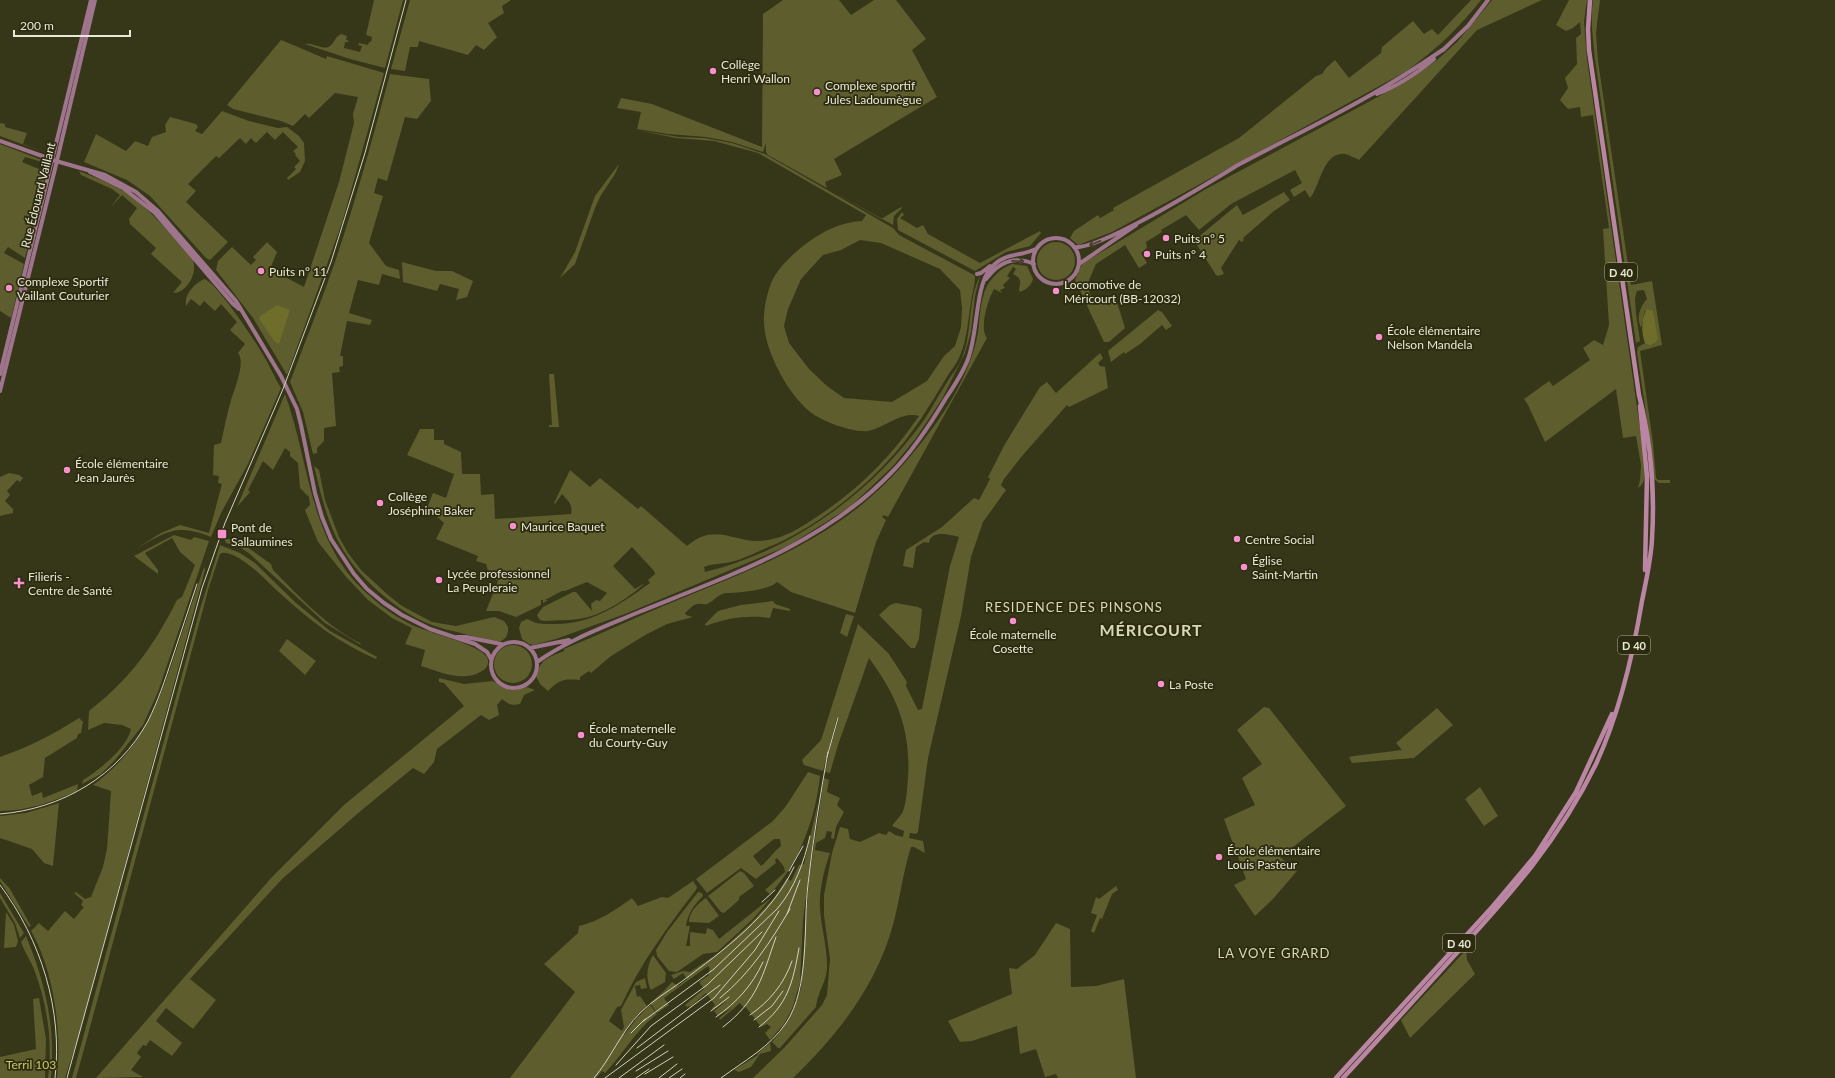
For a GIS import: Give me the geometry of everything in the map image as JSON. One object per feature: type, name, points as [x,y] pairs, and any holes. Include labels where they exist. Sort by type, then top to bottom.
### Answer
[{"type":"main road","points":[[1074,247],[1082,248],[1094,244],[1141,221],[1241,164],[1409,77],[1444,49],[1468,26],[1488,0]]},
{"type":"main road","name":"D 40","points":[[1343,1078],[1499,908],[1545,851],[1572,807],[1595,764],[1609,729],[1633,646],[1645,587],[1648,496],[1639,395],[1590,54],[1588,29],[1590,0]]},
{"type":"main road","name":"Rue Édouard Vaillant","points":[[0,390],[92,2]]},
{"type":"main road","points":[[0,141],[90,172],[101,173],[114,179],[147,200],[194,251],[236,301],[281,376],[297,409],[322,517],[331,539],[342,558],[367,589],[384,603],[419,624],[481,648],[487,652],[491,659]]},
{"type":"main road","name":"Rue Édouard Vaillant","points":[[0,374],[54,160]]},
{"type":"main road","points":[[1078,264],[1141,221]]},
{"type":"main road","points":[[977,274],[981,273],[992,264],[1014,254],[1036,249],[1044,242],[1055,238],[1064,239],[1074,247],[1078,254],[1077,270],[1070,279],[1056,284],[1041,278],[1034,264],[1036,249]]},
{"type":"main road","points":[[982,284],[995,269],[1012,260],[1022,260],[1034,264]]},
{"type":"main road","points":[[537,662],[574,640],[786,549],[828,525],[869,494],[914,448],[931,424],[961,375],[968,359],[975,334],[982,284],[986,274],[996,263]]},
{"type":"main road","points":[[454,637],[466,637],[502,644],[518,642],[530,648],[535,654],[537,662],[535,673],[531,680],[525,685],[513,688],[501,685],[495,679],[490,668],[491,659],[495,651],[502,644]]},
{"type":"main road","points":[[530,648],[574,640]]},
{"type":"main road","name":"D 40","points":[[1336,1078],[1493,906],[1535,856],[1576,792],[1618,701]]},
{"type":"green space","points":[[374,0],[403,0],[385,68],[350,59],[305,44],[325,48],[330,46],[341,34],[347,36],[346,40],[349,41],[345,42],[344,48],[360,52],[362,46],[358,45],[359,43],[368,45],[369,42],[371,42],[372,37],[366,35]]},
{"type":"green space","points":[[410,0],[511,0],[502,6],[504,13],[488,23],[497,37],[484,50],[476,45],[468,55],[419,41],[418,47],[410,47],[405,71],[391,69]]},
{"type":"green space","name":"Complexe sportif Jules Ladoumègue","points":[[783,0],[839,0],[851,15],[874,0],[896,0],[926,39],[912,50],[937,97],[834,159],[842,175],[825,182],[827,188],[830,190],[768,155],[766,152],[766,143],[763,152],[732,142],[706,137],[668,134],[637,129],[641,112],[617,108],[621,98],[652,104],[762,147],[763,14]]},
{"type":"green space","points":[[1471,0],[1481,0],[1446,39],[1405,72],[1112,232],[1078,245],[1070,238],[1074,231],[1098,215],[1100,218],[1114,210],[1113,208],[1239,138],[1316,76],[1322,74],[1335,60],[1349,78],[1381,53],[1382,47],[1413,21],[1424,34],[1432,29],[1438,35]]},
{"type":"green space","points":[[1492,0],[1542,0],[1477,30],[1359,160],[1345,154],[1332,158],[1323,171],[1310,198],[1305,190],[1294,197],[1290,190],[1302,183],[1295,170],[1231,204],[1199,230],[1186,215],[1161,230],[1162,232],[1146,242],[1147,248],[1141,253],[1147,263],[1139,268],[1125,245],[1096,264],[1087,285],[1094,305],[1116,299],[1125,328],[1109,342],[1104,342],[1075,280],[1081,266],[1085,262],[1206,189],[1402,84],[1437,60],[1457,42]]},
{"type":"green space","points":[[1569,0],[1587,0],[1584,22],[1587,59],[1645,465],[1644,480],[1642,485],[1638,488],[1641,465],[1636,436],[1623,438],[1616,389],[1545,442],[1524,399],[1549,381],[1553,386],[1590,360],[1583,348],[1594,340],[1603,345],[1609,325],[1603,229],[1609,228],[1593,115],[1581,117],[1580,107],[1568,109],[1560,100],[1568,88],[1565,78],[1577,64],[1576,38],[1581,34],[1580,22],[1573,28],[1566,31],[1556,25]]},
{"type":"green space","points":[[1593,0],[1600,0],[1596,33],[1598,61],[1631,285],[1652,281],[1662,345],[1640,351],[1653,443],[1656,478],[1658,480],[1670,480],[1670,483],[1659,483],[1654,479],[1650,440],[1637,352],[1638,347],[1645,343],[1650,346],[1655,343],[1645,310],[1641,328],[1639,320],[1642,305],[1647,299],[1644,290],[1637,291],[1635,298],[1640,341],[1636,343],[1595,59],[1592,22]]},
{"type":"green space","points":[[281,40],[326,59],[327,56],[384,73],[342,223],[287,375],[253,318],[216,270],[218,261],[232,247],[251,265],[256,260],[253,257],[267,242],[277,252],[270,269],[304,287],[339,182],[354,123],[353,114],[358,97],[335,93],[309,118],[305,114],[293,126],[281,121],[233,109],[227,105]]},
{"type":"green space","points":[[390,74],[429,79],[431,101],[417,119],[405,117],[387,181],[378,178],[374,193],[383,196],[369,243],[386,266],[399,270],[400,279],[382,274],[379,285],[358,280],[349,313],[372,320],[370,325],[347,321],[340,356],[343,356],[343,366],[339,367],[340,372],[332,373],[336,426],[324,428],[324,441],[317,448],[317,453],[313,454],[303,412],[290,382],[343,239]]},
{"type":"green space","points":[[222,111],[249,121],[278,128],[287,127],[299,136],[304,143],[305,161],[300,172],[288,180],[287,178],[296,169],[294,167],[300,161],[293,151],[298,147],[283,132],[275,140],[267,132],[256,143],[251,138],[246,144],[240,138],[219,158],[216,156],[188,184],[196,191],[186,202],[228,242],[210,260],[206,258],[150,196],[127,180],[84,162],[96,134],[126,151],[135,141],[148,146],[152,137],[166,132],[165,125],[170,117],[196,124],[198,127],[195,131],[202,134]]},
{"type":"green space","points":[[0,123],[5,124],[5,127],[27,133],[23,144],[46,153],[0,136]]},
{"type":"green space","points":[[636,130],[732,143],[765,154],[893,228],[899,235],[974,275],[975,277],[967,329],[960,356],[916,426],[898,450],[850,497],[814,523],[776,544],[751,555],[731,562],[704,567],[705,572],[769,550],[799,534],[828,516],[855,495],[880,472],[903,447],[924,420],[960,362],[968,338],[971,306],[980,276],[975,296],[971,332],[965,353],[942,399],[916,438],[894,465],[850,507],[788,546],[625,614],[556,639],[533,645],[529,644],[522,639],[519,628],[521,622],[527,619],[540,624],[554,624],[581,621],[593,617],[605,612],[617,605],[650,583],[648,580],[655,574],[654,571],[632,547],[613,566],[635,589],[645,583],[632,594],[603,612],[588,617],[571,620],[544,621],[540,620],[537,615],[543,607],[573,592],[576,592],[592,611],[591,604],[596,600],[600,601],[607,593],[587,582],[562,591],[545,600],[548,600],[543,603],[543,600],[541,600],[541,605],[516,617],[499,611],[486,611],[498,581],[488,571],[486,564],[476,561],[478,556],[436,539],[444,523],[427,508],[433,493],[446,498],[454,474],[407,455],[420,429],[434,429],[434,440],[444,440],[444,444],[461,452],[462,474],[480,474],[481,495],[494,494],[495,519],[571,514],[571,505],[562,494],[555,504],[554,503],[570,470],[590,487],[600,478],[638,509],[641,506],[687,546],[708,535],[717,534],[757,541],[775,539],[798,529],[830,508],[859,485],[885,459],[919,416],[912,415],[899,418],[868,431],[847,429],[824,420],[813,414],[795,397],[780,373],[765,335],[765,307],[770,285],[775,275],[787,260],[819,235],[840,225],[862,221],[866,215],[758,153],[714,141],[676,138]],"holes":[[[860,240],[881,243],[940,269],[960,290],[962,308],[961,327],[955,346],[944,356],[927,381],[892,402],[844,398],[827,386],[809,369],[789,343],[784,326],[788,309],[801,279],[823,255],[841,250]]]},
{"type":"green space","points":[[0,144],[42,160],[42,162],[25,157],[22,162],[46,172],[25,258],[8,247],[4,253],[24,264],[11,318],[0,311]]},
{"type":"green space","points":[[619,164],[615,174],[601,195],[595,208],[575,264],[560,278],[575,252],[595,196]]},
{"type":"green space","points":[[79,171],[124,191],[134,198],[161,223],[193,260],[193,276],[183,290],[173,293],[182,282],[151,254],[156,248],[130,224],[129,219],[137,208],[122,195],[110,208],[120,195],[112,189],[81,175]]},
{"type":"green space","points":[[830,190],[882,219],[881,219]]},
{"type":"green space","points":[[1284,192],[1290,200],[1274,211],[1243,238],[1244,240],[1242,242],[1239,240],[1221,268],[1224,274],[1218,276],[1216,275],[1195,242],[1196,239],[1237,205],[1243,215]]},
{"type":"green space","points":[[901,207],[902,208],[894,216],[893,225],[882,219]]},
{"type":"green space","points":[[902,212],[904,215],[900,218],[917,228],[923,225],[928,234],[980,263],[1040,231],[1041,233],[1030,246],[1006,252],[975,271],[898,230],[897,219]]},
{"type":"green space","points":[[1056,242],[1069,248],[1075,261],[1069,274],[1056,280],[1043,274],[1037,261],[1043,248]]},
{"type":"green space","points":[[402,262],[436,271],[452,271],[473,281],[467,297],[456,300],[459,289],[440,284],[437,291],[403,282]]},
{"type":"green space","points":[[1012,264],[1027,266],[1033,279],[1031,284],[1025,290],[1020,292],[1020,279],[1013,274],[1016,269],[1013,267],[1007,276],[1010,278],[1003,285],[1005,288],[1000,290],[1002,293],[994,289],[989,300],[984,321],[985,334],[987,338],[888,517],[884,515],[882,517],[886,520],[876,542],[855,613],[791,592],[777,582],[761,589],[726,593],[718,596],[707,604],[694,605],[685,613],[686,615],[693,617],[667,624],[647,634],[611,656],[591,673],[589,671],[580,677],[580,680],[559,682],[548,691],[540,684],[536,676],[538,670],[540,665],[549,657],[591,637],[741,574],[804,544],[833,526],[861,505],[888,481],[933,428],[959,386],[972,357],[978,335],[982,299],[987,286],[998,273]]},
{"type":"green space","points":[[204,279],[217,289],[258,346],[281,388],[248,464],[221,513],[211,537],[189,531],[172,531],[135,549],[161,533],[180,525],[209,533],[222,484],[218,483],[219,476],[213,475],[214,445],[221,443],[240,369],[241,363],[238,353],[245,344],[230,330],[237,322],[221,304],[215,311],[204,301],[200,306],[191,299],[186,306],[187,297],[190,290]]},
{"type":"green space","points":[[1158,310],[1162,312],[1172,326],[1166,330],[1162,325],[1140,344],[1125,354],[1124,352],[1111,362],[1108,351]]},
{"type":"green space","points":[[1100,353],[1103,358],[1098,363],[1100,366],[1105,367],[1108,388],[1069,407],[1067,405],[1022,456],[1004,479],[1001,485],[1006,490],[983,522],[971,557],[961,616],[928,758],[918,832],[916,834],[910,833],[909,838],[923,841],[925,853],[911,847],[893,925],[877,969],[854,1008],[840,1027],[810,1062],[793,1078],[753,1078],[784,1048],[822,1005],[827,995],[830,959],[824,916],[824,895],[832,853],[840,827],[848,829],[850,839],[860,842],[879,833],[886,835],[889,831],[895,835],[903,837],[904,831],[892,826],[903,811],[907,794],[907,744],[900,714],[894,700],[879,672],[869,658],[838,745],[830,773],[825,772],[839,718],[837,718],[823,771],[804,765],[802,760],[821,740],[858,624],[889,654],[907,682],[906,686],[918,710],[922,709],[950,566],[959,537],[946,534],[937,534],[930,539],[929,543],[924,542],[916,547],[913,568],[903,566],[906,550],[942,527],[974,498],[979,500],[990,479],[988,477],[1005,444],[1040,387],[1047,382],[1056,393]]},
{"type":"green space","points":[[549,374],[554,374],[559,427],[549,427],[549,425],[552,425]]},
{"type":"green space","points":[[285,394],[294,421],[314,502],[323,528],[335,553],[350,576],[371,597],[402,620],[414,626],[473,647],[481,652],[488,660],[487,666],[484,670],[468,676],[460,676],[421,666],[425,650],[405,644],[412,628],[392,618],[368,600],[347,578],[318,542],[305,510],[310,505],[309,497],[300,488],[298,463],[290,456],[290,452],[285,448],[273,470],[263,461],[248,490],[250,492],[237,507]]},
{"type":"green space","points":[[314,466],[319,470],[325,500],[339,537],[348,553],[361,570],[388,595],[402,606],[432,622],[456,626],[494,617],[504,621],[508,627],[508,634],[505,639],[494,642],[432,625],[417,619],[404,611],[378,591],[363,577],[342,549],[323,503]]},
{"type":"green space","points":[[9,473],[19,475],[23,478],[20,482],[17,480],[7,491],[10,495],[5,501],[13,509],[13,513],[0,516],[0,477]]},
{"type":"green space","points":[[174,535],[191,540],[194,537],[209,541],[158,692],[143,725],[115,760],[101,774],[82,784],[83,780],[112,758],[129,736],[131,729],[122,725],[104,723],[88,730],[89,711],[104,699],[140,661],[159,633],[177,600],[182,597],[195,565],[180,552],[172,538],[145,553],[158,570],[158,574],[134,556]]},
{"type":"green space","points":[[224,538],[240,542],[271,564],[273,570],[325,620],[361,645],[325,623],[250,554],[238,546],[226,543]]},
{"type":"green space","points":[[220,545],[240,553],[255,563],[296,603],[330,631],[377,657],[376,659],[363,653],[326,631],[304,614],[244,561],[231,554],[220,554],[209,587],[76,1078],[72,1078],[200,609]]},
{"type":"green space","points":[[204,567],[205,570],[78,1038],[65,1078],[57,1078],[57,1022],[51,983],[39,947],[31,931],[39,923],[48,931],[65,911],[74,919],[84,907],[81,905],[83,901],[74,893],[76,892],[85,899],[91,897],[103,867],[107,849],[111,791],[93,785],[125,756],[147,724],[170,669]]},
{"type":"green space","points":[[773,601],[775,604],[790,609],[790,611],[773,608],[770,618],[746,617],[721,621],[706,626],[705,624],[718,611],[741,605]]},
{"type":"green space","points":[[896,603],[922,609],[919,639],[915,648],[911,648],[879,615],[890,605]]},
{"type":"green space","points":[[846,614],[854,616],[847,637],[840,633]]},
{"type":"green space","points":[[287,639],[316,661],[305,675],[279,651]]},
{"type":"green space","points":[[509,645],[517,645],[524,648],[529,653],[532,664],[529,675],[524,680],[517,683],[509,683],[502,680],[497,675],[494,668],[494,660],[497,653],[502,648]]},
{"type":"green space","points":[[439,678],[464,684],[493,681],[507,689],[517,690],[527,687],[535,690],[524,695],[520,704],[510,704],[502,699],[497,705],[499,715],[489,720],[481,715],[437,749],[434,762],[424,774],[413,768],[282,879],[190,979],[216,1000],[193,1029],[166,1008],[156,1021],[182,1043],[172,1056],[150,1040],[146,1046],[143,1045],[137,1053],[141,1057],[131,1070],[143,1077],[96,1078],[272,877],[344,805],[464,706],[444,683],[439,682]]},
{"type":"green space","points":[[1264,707],[1269,708],[1346,806],[1280,857],[1297,871],[1273,899],[1255,916],[1234,885],[1246,879],[1224,819],[1255,805],[1242,778],[1262,764],[1237,730]]},
{"type":"green space","points":[[1437,708],[1453,725],[1414,758],[1352,763],[1349,757],[1402,750],[1396,743]]},
{"type":"green space","points":[[79,718],[83,722],[81,733],[78,734],[77,738],[45,758],[43,777],[29,785],[32,796],[42,792],[43,798],[78,784],[77,791],[30,808],[0,811],[0,757],[41,740]]},
{"type":"green space","points":[[808,772],[820,776],[815,808],[798,854],[780,882],[770,894],[765,890],[785,872],[784,867],[777,858],[775,860],[776,863],[756,879],[741,868],[707,893],[696,879],[773,821],[786,806]],"holes":[[[774,839],[780,839],[781,846],[761,866],[753,856]]]},
{"type":"green space","points":[[824,778],[829,780],[827,792],[840,798],[837,805],[844,812],[836,827],[834,839],[831,838],[832,832],[827,831],[825,838],[816,843],[815,850],[830,853],[822,880],[820,894],[827,969],[816,1007],[780,1048],[778,1048],[772,1042],[790,1017],[801,988],[809,879]]},
{"type":"green space","points":[[1480,787],[1498,816],[1484,826],[1465,799]]},
{"type":"green space","points":[[818,802],[803,920],[800,983],[792,1009],[784,1024],[770,1040],[765,1033],[771,1027],[767,1024],[761,1027],[745,1006],[744,1008],[740,1003],[720,1020],[719,1018],[733,1007],[718,1016],[714,1011],[727,1001],[713,1010],[712,1008],[715,1005],[706,993],[690,1007],[687,1007],[685,1005],[704,989],[699,982],[709,975],[710,969],[708,966],[664,998],[669,1005],[657,1013],[650,1003],[672,982],[678,986],[687,979],[683,973],[674,979],[671,975],[683,971],[690,972],[717,954],[751,923],[774,898],[787,878],[791,881],[799,865],[804,864]]},
{"type":"green space","points":[[59,803],[53,866],[44,863],[32,849],[0,838],[0,816],[26,813]]},
{"type":"green space","points":[[740,871],[744,873],[754,886],[739,897],[739,900],[724,913],[721,912],[708,896]]},
{"type":"green space","points":[[0,878],[10,889],[31,926],[29,927],[0,881]]},
{"type":"green space","points":[[693,881],[697,887],[696,890],[655,946],[637,975],[621,1006],[617,1007],[609,1021],[622,1031],[624,1027],[621,1010],[636,982],[645,978],[647,988],[641,989],[640,985],[635,986],[637,997],[640,996],[647,1006],[636,1016],[623,1034],[624,1035],[637,1018],[650,1005],[657,1014],[649,1020],[636,1035],[612,1066],[605,1073],[602,1071],[596,1078],[510,1078],[575,992],[544,964],[578,933],[579,926],[601,918],[632,898],[638,906],[662,897],[668,898]]},
{"type":"green space","points":[[1116,886],[1118,890],[1112,894],[1102,919],[1100,918],[1094,933],[1091,931],[1097,915],[1091,913],[1096,897],[1099,899]]},
{"type":"green space","points":[[698,892],[702,893],[703,896],[694,906],[688,917],[686,926],[690,926],[686,946],[690,946],[690,932],[706,934],[707,928],[713,930],[719,939],[772,897],[753,919],[717,952],[703,954],[677,972],[669,971],[657,956],[656,950],[667,932]]},
{"type":"green space","points":[[0,893],[24,933],[20,938],[15,923],[0,898]]},
{"type":"green space","points":[[706,898],[719,916],[709,923],[689,922],[689,918],[694,908]]},
{"type":"green space","points":[[6,912],[14,925],[18,941],[16,947],[4,948]]},
{"type":"green space","points":[[1056,923],[1070,929],[1071,987],[1096,986],[1124,979],[1136,1078],[1058,1078],[1056,1074],[1045,1077],[1036,1049],[1020,1054],[1017,1026],[972,1041],[960,1042],[948,1021],[1012,994],[1009,968],[1017,969],[1035,955]]},
{"type":"green space","points":[[26,936],[39,970],[48,1005],[52,1041],[51,1078],[48,1078],[50,1050],[48,1023],[39,982],[21,942]]},
{"type":"green space","points":[[1466,950],[1467,960],[1475,974],[1410,1038],[1401,1020]]},
{"type":"green space","points":[[653,955],[666,973],[665,982],[651,990],[647,977],[649,963]]},
{"type":"green space","name":"Terril 103","points":[[39,998],[46,1039],[45,1078],[0,1078],[0,1057],[36,1049],[33,999]]},
{"type":"green space","points":[[770,1043],[771,1051],[760,1054],[751,1067],[739,1072],[734,1070],[758,1055],[757,1054]]},
{"type":"shaded area","points":[[277,305],[290,310],[279,344],[275,342],[259,319],[260,316]]},
{"type":"shaded area","points":[[1647,309],[1653,311],[1658,339],[1650,346],[1645,343],[1642,330]]},
{"type":"railway","points":[[67,1078],[202,588],[225,523],[283,389],[331,262],[365,153],[406,0]]},
{"type":"railway","points":[[0,814],[23,811],[66,797],[86,786],[104,773],[121,758],[136,741],[155,706],[167,675],[197,584]]},
{"type":"railway","points":[[827,757],[838,718]]},
{"type":"railway","points":[[721,1078],[756,1053],[780,1032],[794,1008],[802,975],[808,884],[828,752]]},
{"type":"railway","points":[[642,1022],[714,969],[777,909],[794,884],[805,855],[810,836]]},
{"type":"railway","points":[[789,871],[803,846]]},
{"type":"railway","points":[[594,1078],[633,1020],[745,931],[773,901],[794,867]]},
{"type":"railway","points":[[787,914],[800,880]]},
{"type":"railway","points":[[0,885],[27,929],[38,952],[46,977],[56,1027],[57,1052],[55,1078]]},
{"type":"railway","points":[[762,902],[775,890]]},
{"type":"railway","points":[[720,998],[731,989],[750,968],[790,909]]},
{"type":"railway","points":[[605,1078],[714,998],[755,950],[779,911]]},
{"type":"railway","points":[[616,1065],[651,1026],[707,985],[762,932]]},
{"type":"railway","points":[[723,1027],[744,1007],[757,987],[776,937]]},
{"type":"railway","points":[[759,1027],[777,1010],[788,992],[799,948]]},
{"type":"railway","points":[[750,1015],[764,1004],[776,991],[785,977],[792,961]]},
{"type":"railway","points":[[716,1017],[731,1005],[749,986],[763,962]]},
{"type":"railway","points":[[637,1048],[720,985]]},
{"type":"railway","points":[[754,1020],[772,1006],[783,991]]},
{"type":"railway","points":[[711,1011],[729,997]]},
{"type":"railway","points":[[631,1033],[645,1019]]},
{"type":"railway","points":[[619,1078],[664,1045]]},
{"type":"railway","points":[[636,1071],[668,1051]]},
{"type":"railway","points":[[645,1074],[673,1057]]},
{"type":"railway","points":[[659,1078],[677,1064]]},
{"type":"railway","points":[[636,1078],[649,1069]]},
{"type":"railway","points":[[669,1078],[682,1069]]},
{"type":"railway","points":[[680,1078],[685,1074]]},
{"type":"place","name":"Collège Henri Wallon","points":[[713,71]]},
{"type":"place","name":"Complexe sportif Jules Ladoumègue","points":[[817,92]]},
{"type":"place","name":"Puits n° 5","points":[[1166,238]]},
{"type":"place","name":"Puits n° 4","points":[[1147,254]]},
{"type":"place","name":"Puits n° 11","points":[[261,271]]},
{"type":"place","name":"Complexe Sportif Vaillant Couturier","points":[[9,288]]},
{"type":"place","name":"Locomotive de Méricourt (BB-12032)","points":[[1056,291]]},
{"type":"place","name":"École élémentaire Nelson Mandela","points":[[1379,337]]},
{"type":"place","name":"École élémentaire Jean Jaurès","points":[[67,470]]},
{"type":"place","name":"Collège Joséphine Baker","points":[[380,503]]},
{"type":"place","name":"Maurice Baquet","points":[[513,526]]},
{"type":"place","name":"Pont de Sallaumines","points":[[222,534]]},
{"type":"place","name":"Centre Social","points":[[1237,539]]},
{"type":"place","name":"Église Saint-Martin","points":[[1244,567]]},
{"type":"place","name":"Lycée professionnel La Peupleraie","points":[[439,580]]},
{"type":"place","name":"Filieris - Centre de Santé","points":[[19,583]]},
{"type":"place","name":"École maternelle Cosette","points":[[1013,621]]},
{"type":"place","name":"La Poste","points":[[1161,684]]},
{"type":"place","name":"École maternelle du Courty-Guy","points":[[581,735]]},
{"type":"place","name":"École élémentaire Louis Pasteur","points":[[1219,857]]},
{"type":"district","name":"RESIDENCE DES PINSONS","points":[[1074,607]]},
{"type":"district","name":"MÉRICOURT","points":[[1151,629]]},
{"type":"district","name":"LA VOYE GRARD","points":[[1274,953]]}]
